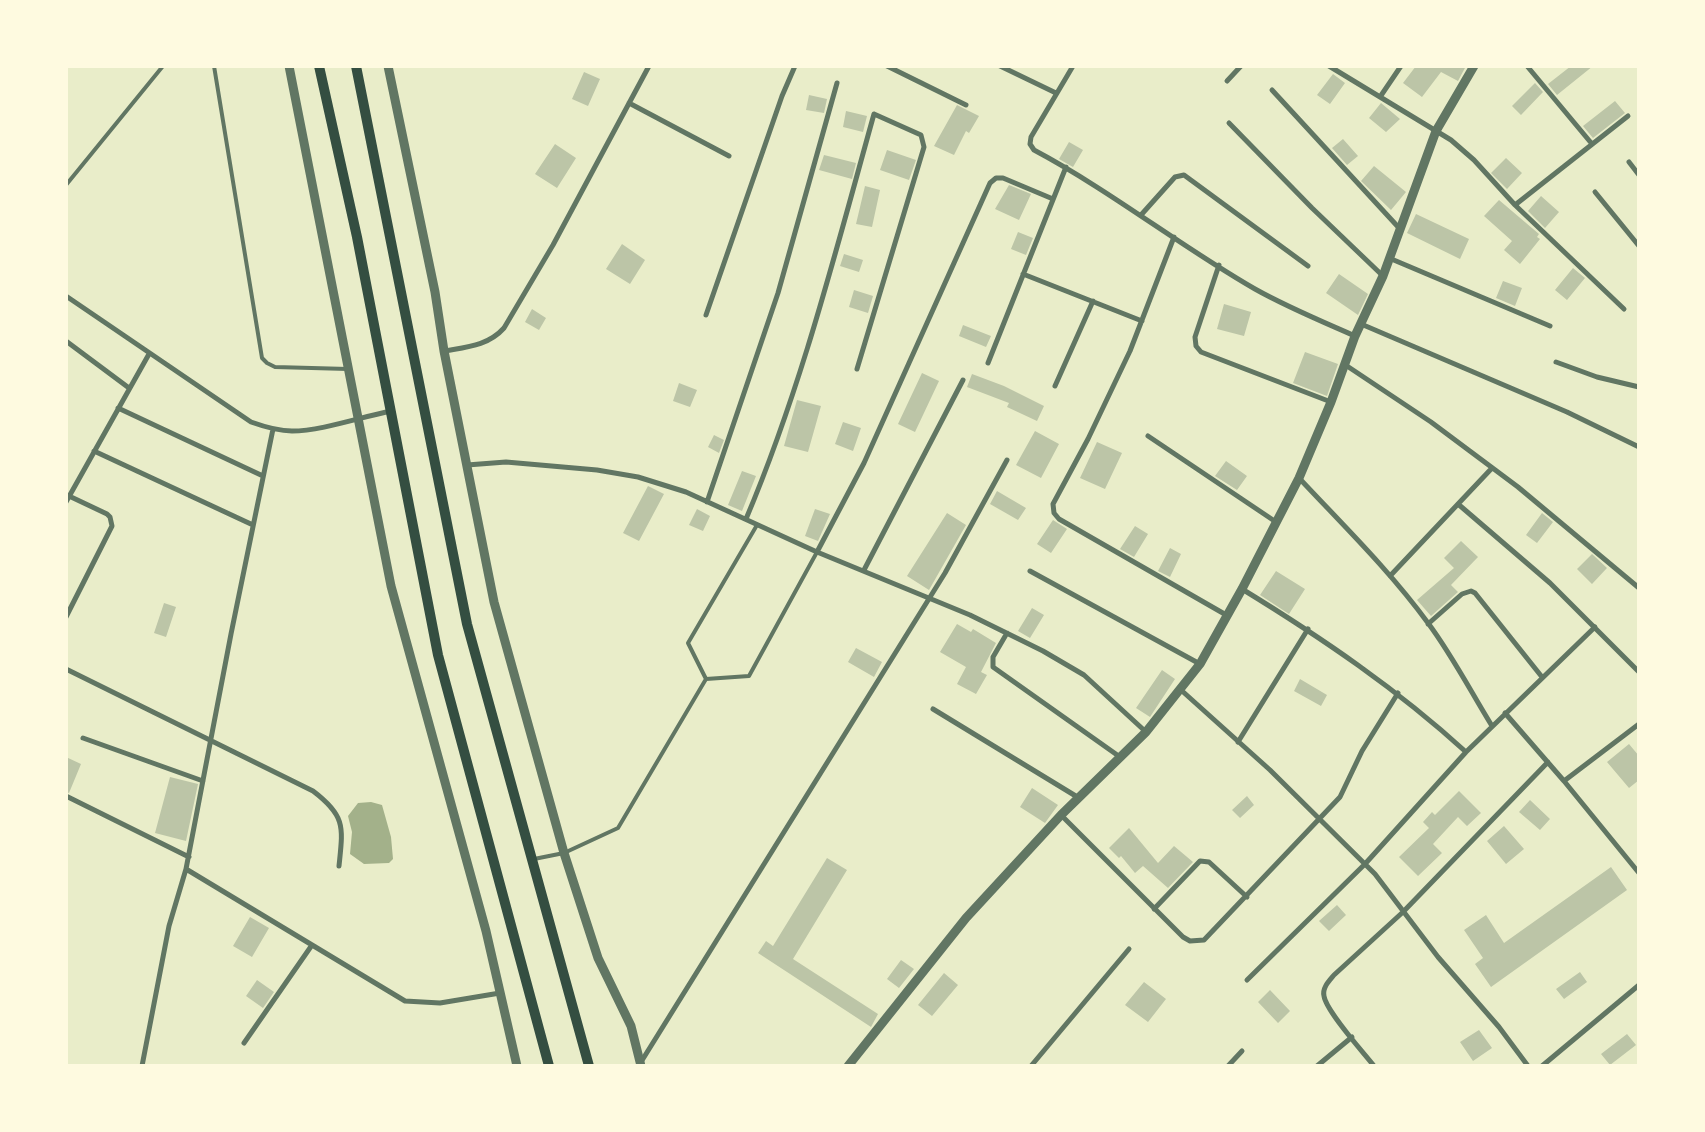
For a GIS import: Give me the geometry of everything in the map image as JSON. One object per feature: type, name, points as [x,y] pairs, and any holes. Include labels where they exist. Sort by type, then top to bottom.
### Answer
[{"type":"main road","points":[[319,66],[357,237],[438,655],[549,1066]]},
{"type":"main road","points":[[356,66],[467,624],[589,1066]]},
{"type":"street","points":[[289,66],[391,586],[486,931],[517,1066]]},
{"type":"street","points":[[388,66],[494,602],[564,853],[598,958],[630,1026],[641,1064]]},
{"type":"street","points":[[444,351],[484,343],[496,337],[504,328],[553,245],[649,66]]},
{"type":"street","points":[[706,315],[782,96],[795,66]]},
{"type":"street","points":[[887,66],[966,105]]},
{"type":"street","points":[[1000,66],[1056,94]]},
{"type":"street","points":[[1073,66],[1031,137],[1030,144],[1034,150],[1066,167],[1174,237],[1290,308],[1355,336]]},
{"type":"street","points":[[1227,81],[1241,66]]},
{"type":"street","points":[[1329,66],[1464,150],[1515,205],[1624,309]]},
{"type":"street","points":[[1380,97],[1401,66]]},
{"type":"street","points":[[848,1066],[966,918],[1061,815],[1146,732],[1200,664],[1242,590],[1299,478],[1331,402],[1355,336],[1383,276],[1436,131],[1474,66]]},
{"type":"street","points":[[1527,66],[1592,144]]},
{"type":"street","points":[[707,502],[778,293],[837,83]]},
{"type":"street","points":[[1272,90],[1400,229]]},
{"type":"street","points":[[629,103],[729,156]]},
{"type":"street","points":[[746,519],[768,467],[810,336],[874,114],[921,135],[924,147],[857,368]]},
{"type":"street","points":[[1515,205],[1628,116]]},
{"type":"street","points":[[1229,123],[1312,208],[1383,276]]},
{"type":"street","points":[[1629,162],[1639,175]]},
{"type":"street","points":[[988,362],[1066,167]]},
{"type":"street","points":[[1141,215],[1175,177],[1184,175],[1308,266]]},
{"type":"street","points":[[817,552],[864,463],[990,183],[996,178],[1003,178],[1053,199]]},
{"type":"street","points":[[1595,192],[1639,246]]},
{"type":"street","points":[[1174,237],[1142,321],[1114,386],[1053,504],[1054,513],[1059,519],[1228,616]]},
{"type":"street","points":[[1389,258],[1550,326]]},
{"type":"street","points":[[1219,265],[1195,338],[1196,346],[1201,352],[1331,402]]},
{"type":"street","points":[[1023,274],[1142,321]]},
{"type":"street","points":[[66,296],[148,354],[251,422],[273,429],[310,430],[390,411]]},
{"type":"street","points":[[1055,386],[1093,302]]},
{"type":"street","points":[[1361,324],[1560,409],[1639,447]]},
{"type":"street","points":[[66,341],[129,388]]},
{"type":"street","points":[[66,502],[148,354]]},
{"type":"street","points":[[1556,362],[1597,378],[1639,387]]},
{"type":"street","points":[[1344,364],[1431,422],[1492,468],[1639,588]]},
{"type":"street","points":[[864,570],[964,380]]},
{"type":"street","points":[[118,408],[263,476]]},
{"type":"street","points":[[142,1066],[169,926],[189,857],[273,429]]},
{"type":"street","points":[[1148,436],[1276,522]]},
{"type":"street","points":[[94,451],[253,525]]},
{"type":"street","points":[[641,1064],[950,564],[1007,460]]},
{"type":"street","points":[[466,465],[506,462],[597,470],[638,477],[686,492],[817,552],[864,570],[1043,650],[1084,675],[1146,732]]},
{"type":"street","points":[[1390,576],[1492,468]]},
{"type":"street","points":[[1299,478],[1390,576],[1428,624],[1492,726]]},
{"type":"street","points":[[66,617],[112,526],[110,517],[107,514],[69,496]]},
{"type":"street","points":[[1458,504],[1517,553],[1639,672]]},
{"type":"street","points":[[1030,571],[1200,664]]},
{"type":"street","points":[[1242,590],[1308,629],[1398,693],[1466,752]]},
{"type":"street","points":[[1428,624],[1462,594],[1471,591],[1475,593],[1542,677]]},
{"type":"street","points":[[1248,980],[1365,864],[1466,752],[1595,627]]},
{"type":"street","points":[[1238,742],[1308,629]]},
{"type":"street","points":[[1008,633],[993,657],[994,667],[1120,758]]},
{"type":"street","points":[[66,668],[312,792],[331,805],[342,827],[340,866]]},
{"type":"street","points":[[1181,690],[1375,874],[1438,957],[1499,1027],[1528,1066]]},
{"type":"street","points":[[1061,815],[1183,938],[1198,942],[1211,936],[1320,820],[1346,789],[1362,751],[1398,693]]},
{"type":"street","points":[[933,709],[1079,798]]},
{"type":"street","points":[[1505,713],[1564,781],[1639,873]]},
{"type":"street","points":[[1564,781],[1639,724]]},
{"type":"street","points":[[83,738],[203,781]]},
{"type":"street","points":[[1374,1066],[1330,1008],[1324,995],[1325,986],[1334,975],[1403,912],[1548,762]]},
{"type":"street","points":[[66,796],[189,857]]},
{"type":"street","points":[[1154,909],[1200,861],[1209,862],[1247,897]]},
{"type":"street","points":[[186,869],[405,1001],[440,1004],[500,993]]},
{"type":"street","points":[[244,1043],[312,945]]},
{"type":"street","points":[[1031,1066],[1130,949]]},
{"type":"street","points":[[1542,1066],[1639,985]]},
{"type":"street","points":[[1317,1066],[1352,1037]]},
{"type":"street","points":[[1228,1066],[1242,1051]]},
{"type":"lane","points":[[66,185],[163,66]]},
{"type":"lane","points":[[214,66],[262,358],[267,363],[275,366],[350,370]]},
{"type":"lane","points":[[706,679],[688,643],[757,525]]},
{"type":"lane","points":[[706,679],[749,676],[817,552]]},
{"type":"lane","points":[[532,859],[564,853],[618,828],[706,679]]},
{"type":"shaded area","points":[[371,802],[382,805],[391,837],[393,859],[389,863],[364,864],[350,854],[352,832],[348,816],[358,803]]},
{"type":"building","points":[[1416,66],[1466,66],[1458,81],[1441,72],[1422,97],[1403,83]]},
{"type":"building","points":[[1571,66],[1593,66],[1557,95],[1548,84]]},
{"type":"building","points":[[584,72],[600,79],[588,106],[572,99]]},
{"type":"building","points":[[1333,74],[1345,83],[1330,104],[1317,95]]},
{"type":"building","points":[[1535,83],[1543,92],[1521,115],[1512,106]]},
{"type":"building","points":[[809,95],[827,99],[824,113],[806,110]]},
{"type":"building","points":[[1615,101],[1625,113],[1593,138],[1583,126]]},
{"type":"building","points":[[1381,103],[1400,119],[1386,132],[1369,118]]},
{"type":"building","points":[[957,105],[979,116],[969,133],[966,131],[954,155],[934,146]]},
{"type":"building","points":[[846,111],[867,116],[863,132],[843,127]]},
{"type":"building","points":[[1343,139],[1358,156],[1347,165],[1332,148]]},
{"type":"building","points":[[1069,142],[1083,150],[1073,167],[1059,159]]},
{"type":"building","points":[[555,144],[576,158],[557,188],[535,174]]},
{"type":"building","points":[[887,150],[916,160],[909,180],[880,170]]},
{"type":"building","points":[[824,155],[856,163],[852,179],[819,170]]},
{"type":"building","points":[[1506,158],[1522,173],[1507,189],[1491,173]]},
{"type":"building","points":[[1374,166],[1406,192],[1391,210],[1361,181]]},
{"type":"building","points":[[1009,185],[1031,194],[1019,220],[995,209]]},
{"type":"building","points":[[865,186],[880,190],[872,227],[856,224]]},
{"type":"building","points":[[1541,196],[1559,212],[1545,228],[1528,211]]},
{"type":"building","points":[[1499,200],[1539,234],[1537,237],[1540,239],[1520,264],[1504,250],[1512,241],[1484,216]]},
{"type":"building","points":[[1416,214],[1469,239],[1460,259],[1407,233]]},
{"type":"building","points":[[1018,232],[1033,238],[1026,255],[1011,249]]},
{"type":"building","points":[[622,244],[645,260],[630,284],[606,269]]},
{"type":"building","points":[[844,254],[863,260],[859,272],[840,266]]},
{"type":"building","points":[[1573,268],[1585,278],[1567,300],[1555,290]]},
{"type":"building","points":[[1339,274],[1368,294],[1358,315],[1326,293]]},
{"type":"building","points":[[1503,281],[1522,288],[1515,306],[1496,298]]},
{"type":"building","points":[[854,290],[873,296],[868,313],[849,307]]},
{"type":"building","points":[[1224,304],[1251,312],[1244,336],[1217,329]]},
{"type":"building","points":[[532,309],[546,318],[539,330],[525,322]]},
{"type":"building","points":[[963,325],[991,336],[986,347],[959,336]]},
{"type":"building","points":[[1305,352],[1338,364],[1327,396],[1293,383]]},
{"type":"building","points":[[922,373],[939,381],[915,432],[898,424]]},
{"type":"building","points":[[972,374],[1004,386],[1044,406],[1037,421],[1007,407],[1009,403],[967,387]]},
{"type":"building","points":[[679,383],[697,390],[690,407],[673,401]]},
{"type":"building","points":[[797,400],[821,406],[808,452],[784,446]]},
{"type":"building","points":[[843,422],[861,428],[853,451],[835,444]]},
{"type":"building","points":[[1035,431],[1059,444],[1041,478],[1016,465]]},
{"type":"building","points":[[714,435],[724,440],[719,453],[708,447]]},
{"type":"building","points":[[1097,442],[1122,453],[1105,489],[1080,478]]},
{"type":"building","points":[[1226,461],[1247,476],[1237,490],[1215,476]]},
{"type":"building","points":[[742,471],[756,476],[742,511],[728,505]]},
{"type":"building","points":[[648,486],[664,494],[639,541],[623,533]]},
{"type":"building","points":[[997,491],[1026,508],[1018,520],[990,504]]},
{"type":"building","points":[[697,509],[710,516],[703,531],[689,525]]},
{"type":"building","points":[[815,509],[830,514],[818,541],[805,536]]},
{"type":"building","points":[[947,513],[966,525],[929,590],[907,576]]},
{"type":"building","points":[[1542,513],[1553,522],[1537,543],[1526,535]]},
{"type":"building","points":[[1053,520],[1067,529],[1051,553],[1037,544]]},
{"type":"building","points":[[1135,526],[1148,534],[1134,557],[1120,549]]},
{"type":"building","points":[[1461,541],[1478,557],[1451,585],[1458,592],[1431,616],[1417,600],[1454,568],[1444,558]]},
{"type":"building","points":[[1170,548],[1181,554],[1170,577],[1158,571]]},
{"type":"building","points":[[1592,554],[1607,568],[1592,584],[1577,569]]},
{"type":"building","points":[[1276,571],[1305,589],[1289,614],[1260,595]]},
{"type":"building","points":[[164,603],[176,607],[166,637],[154,633]]},
{"type":"building","points":[[1032,608],[1044,615],[1030,638],[1018,631]]},
{"type":"building","points":[[957,624],[971,632],[973,629],[996,643],[981,672],[987,675],[976,694],[957,684],[966,667],[940,652]]},
{"type":"building","points":[[856,648],[882,662],[874,677],[848,662]]},
{"type":"building","points":[[1162,670],[1175,679],[1150,717],[1136,708]]},
{"type":"building","points":[[1300,679],[1327,695],[1321,706],[1294,691]]},
{"type":"building","points":[[1629,744],[1639,756],[1639,780],[1629,788],[1607,762]]},
{"type":"building","points":[[66,757],[81,764],[69,793],[66,792]]},
{"type":"building","points":[[170,777],[198,784],[186,841],[155,833]]},
{"type":"building","points":[[1032,788],[1058,805],[1045,823],[1020,807]]},
{"type":"building","points":[[1459,791],[1481,813],[1467,826],[1458,817],[1433,844],[1442,853],[1418,876],[1399,857],[1429,828],[1423,822],[1432,812],[1435,815]]},
{"type":"building","points":[[1247,796],[1254,805],[1240,818],[1232,810]]},
{"type":"building","points":[[1530,800],[1550,819],[1540,830],[1519,812]]},
{"type":"building","points":[[1504,826],[1524,849],[1506,864],[1487,841]]},
{"type":"building","points":[[1129,828],[1158,863],[1174,846],[1193,862],[1168,888],[1143,866],[1135,873],[1121,856],[1119,858],[1109,848]]},
{"type":"building","points":[[827,858],[847,870],[793,959],[878,1014],[871,1027],[758,953],[766,941],[773,946]]},
{"type":"building","points":[[1611,867],[1627,890],[1491,987],[1475,964],[1483,958],[1464,930],[1486,915],[1504,943]]},
{"type":"building","points":[[1337,905],[1346,915],[1329,931],[1319,921]]},
{"type":"building","points":[[250,917],[269,928],[252,957],[233,946]]},
{"type":"building","points":[[901,960],[914,969],[899,988],[887,979]]},
{"type":"building","points":[[1580,972],[1587,982],[1564,999],[1556,989]]},
{"type":"building","points":[[944,973],[958,985],[932,1016],[918,1005]]},
{"type":"building","points":[[257,980],[274,992],[263,1008],[246,996]]},
{"type":"building","points":[[1144,982],[1166,999],[1148,1022],[1125,1005]]},
{"type":"building","points":[[1270,990],[1290,1011],[1278,1023],[1258,1002]]},
{"type":"building","points":[[1479,1030],[1492,1048],[1473,1061],[1460,1042]]},
{"type":"building","points":[[1627,1034],[1636,1045],[1610,1065],[1601,1054]]}]
